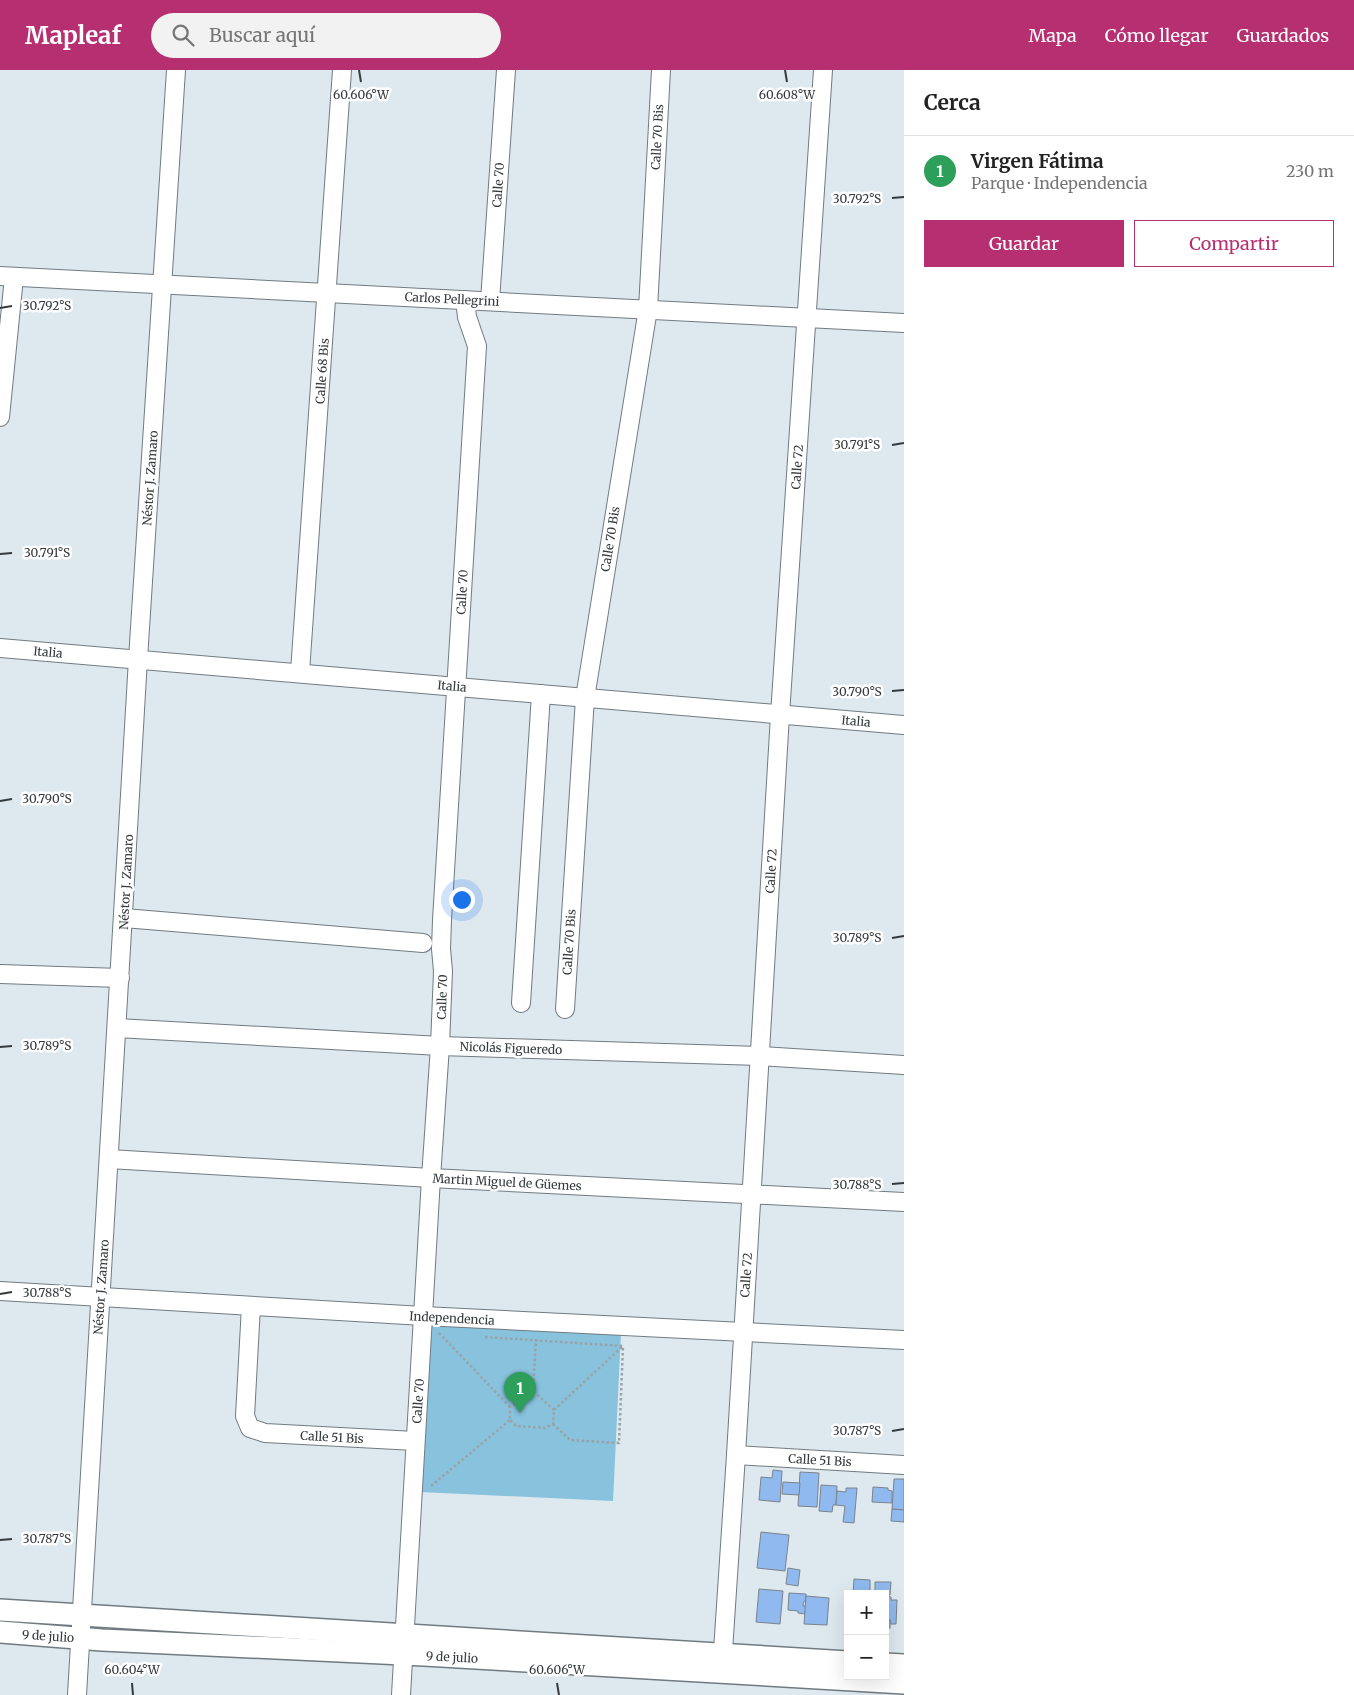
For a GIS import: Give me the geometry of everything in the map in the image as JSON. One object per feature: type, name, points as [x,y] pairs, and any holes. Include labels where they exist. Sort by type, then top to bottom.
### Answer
[{"type":"main road","name":"9 de julio","points":[[0,1610],[404,1645],[722,1663],[904,1683]]},
{"type":"main road","name":"9 de julio","points":[[0,1632],[80,1638],[404,1645]]},
{"type":"main road","name":"9 de julio","points":[[722,1663],[844,1662]]},
{"type":"main road","points":[[889,1664],[904,1665]]},
{"type":"street","name":"Néstor J. Zamaro","points":[[77,1695],[138,659],[176,70]]},
{"type":"street","name":"Calle 68 Bis","points":[[300,672],[342,70]]},
{"type":"street","name":"Calle 70","points":[[490,301],[506,70]]},
{"type":"street","name":"Calle 70 Bis","points":[[565,1009],[585,698],[648,310],[661,70]]},
{"type":"street","name":"Calle 72","points":[[722,1663],[780,715],[823,70]]},
{"type":"street","name":"Carlos Pellegrini","points":[[7,276],[904,323]]},
{"type":"street","points":[[0,418],[7,276]]},
{"type":"street","name":"Calle 70","points":[[401,1695],[440,1046],[443,971],[441,949],[442,920],[477,346],[467,317],[465,300]]},
{"type":"street","name":"Italia","points":[[0,648],[300,672],[904,725]]},
{"type":"street","points":[[521,1003],[541,694]]},
{"type":"street","points":[[124,918],[423,944]]},
{"type":"street","points":[[0,974],[120,978]]},
{"type":"street","name":"Nicolás Figueredo","points":[[117,1028],[440,1046],[760,1056],[904,1065]]},
{"type":"street","name":"Martin Miguel de Güemes","points":[[109,1160],[904,1202]]},
{"type":"street","name":"Independencia","points":[[0,1291],[423,1316],[904,1340]]},
{"type":"street","name":"Calle 51 Bis","points":[[251,1306],[245,1416],[250,1428],[265,1433],[415,1441]]},
{"type":"street","name":"Calle 51 Bis","points":[[736,1456],[904,1466]]},
{"type":"path","points":[[449,1334],[439,1333],[510,1407],[510,1420],[516,1426],[545,1428],[553,1424]]},
{"type":"path","points":[[478,1336],[623,1346]]},
{"type":"path","points":[[533,1391],[536,1340]]},
{"type":"path","points":[[553,1424],[554,1410],[623,1346]]},
{"type":"path","points":[[553,1424],[570,1440],[619,1444],[623,1346]]},
{"type":"path","points":[[510,1407],[533,1391]]},
{"type":"path","points":[[533,1391],[554,1410]]},
{"type":"path","points":[[430,1486],[510,1420]]},
{"type":"shaded area","points":[[428,1322],[621,1333],[613,1501],[420,1492]]},
{"type":"building","points":[[773,1470],[782,1471],[780,1502],[759,1500],[761,1477],[772,1478]]},
{"type":"building","points":[[800,1472],[819,1473],[817,1507],[798,1506]]},
{"type":"building","points":[[894,1479],[904,1479],[904,1510],[892,1509]]},
{"type":"building","points":[[783,1482],[800,1483],[799,1495],[782,1494]]},
{"type":"building","points":[[821,1485],[837,1486],[836,1505],[833,1505],[832,1512],[819,1511]]},
{"type":"building","points":[[873,1487],[888,1488],[888,1490],[892,1491],[892,1503],[872,1502]]},
{"type":"building","points":[[846,1488],[857,1488],[854,1523],[843,1522],[845,1506],[836,1505],[837,1491],[846,1492]]},
{"type":"building","points":[[892,1509],[904,1510],[904,1522],[891,1521]]},
{"type":"building","points":[[761,1532],[789,1535],[785,1571],[757,1568]]},
{"type":"building","points":[[788,1568],[800,1570],[798,1586],[786,1584]]},
{"type":"building","points":[[854,1579],[870,1580],[870,1590],[853,1590]]},
{"type":"building","points":[[875,1582],[891,1582],[890,1595],[889,1590],[875,1590]]},
{"type":"building","points":[[759,1589],[783,1591],[780,1624],[756,1622]]},
{"type":"building","points":[[789,1593],[806,1594],[806,1602],[804,1601],[803,1606],[806,1606],[805,1614],[788,1610]]},
{"type":"building","points":[[806,1596],[829,1598],[827,1625],[804,1624]]},
{"type":"building","points":[[889,1597],[891,1597],[891,1600],[897,1600],[896,1624],[890,1624]]},
{"type":"place","name":"Virgen Fátima","points":[[520,1413]]}]
